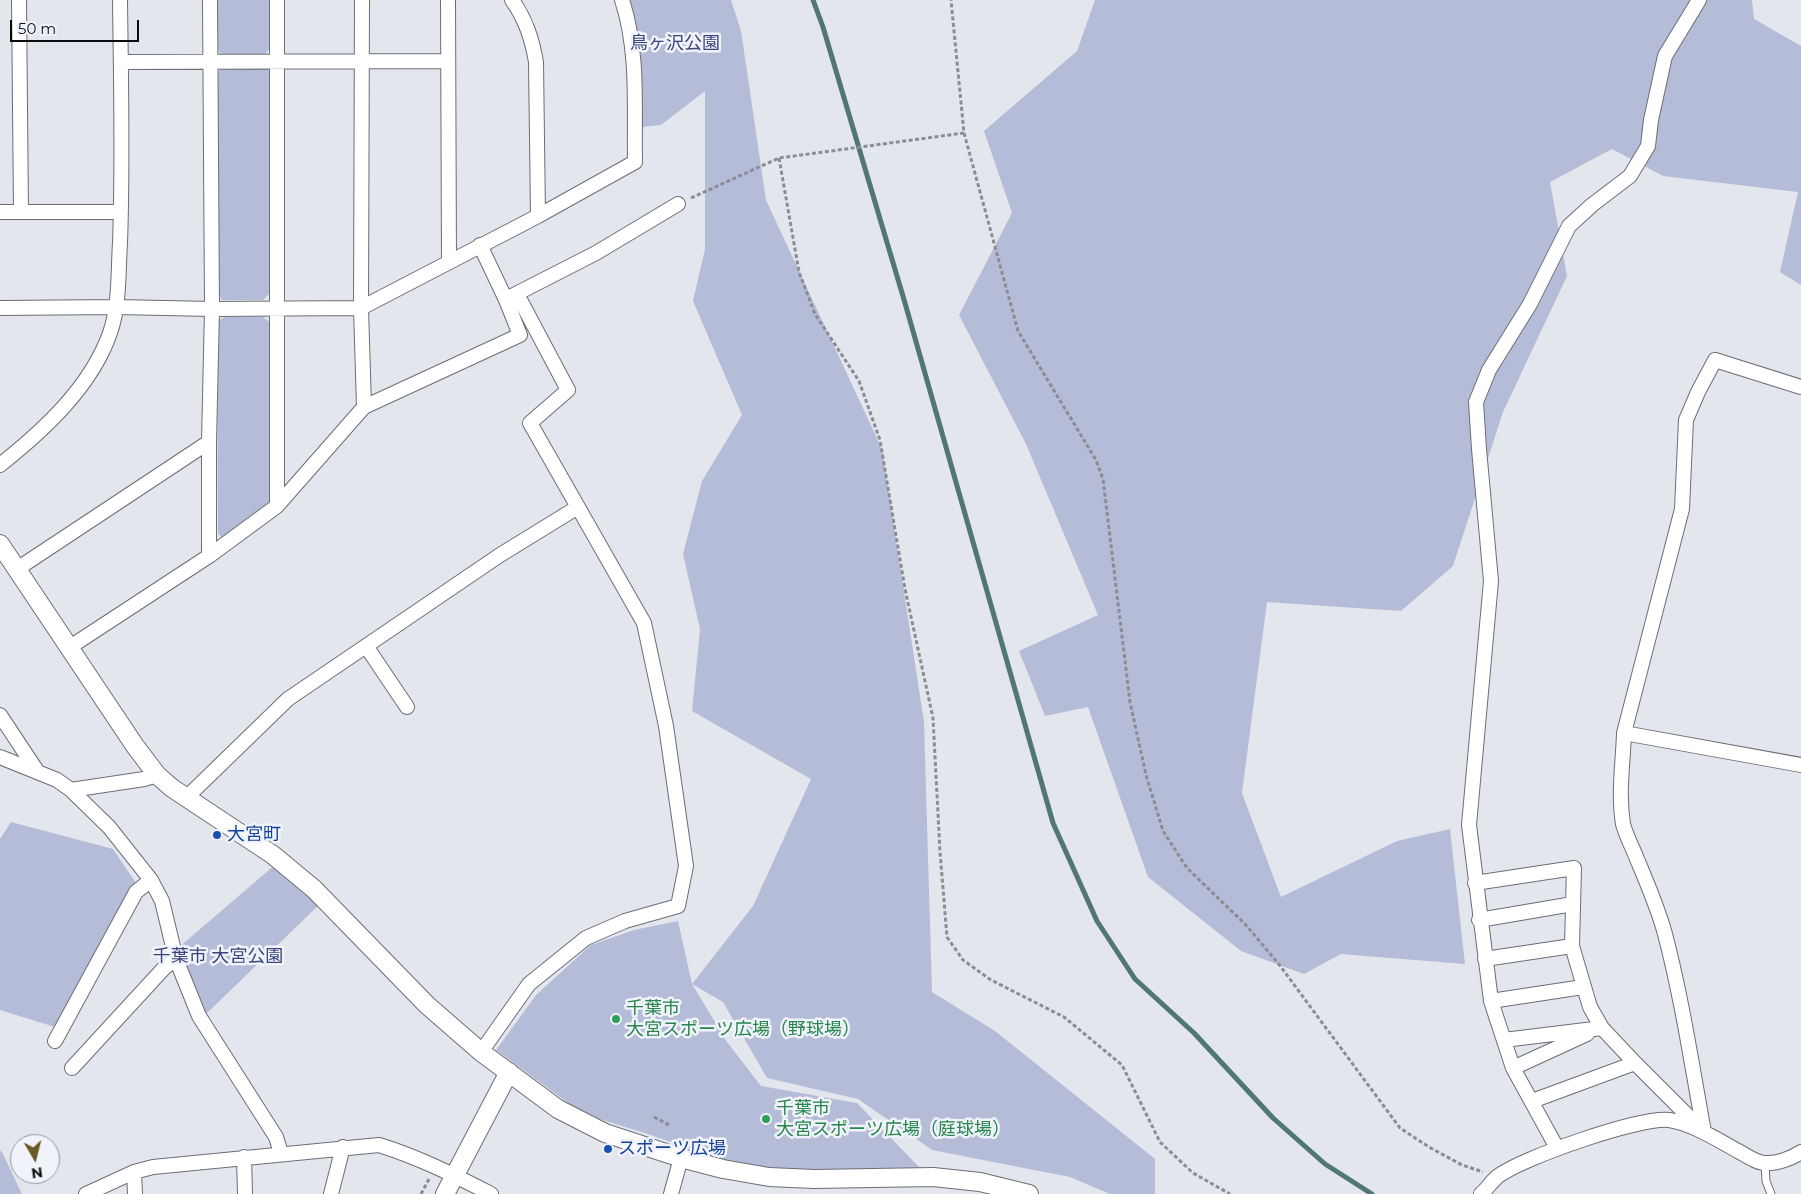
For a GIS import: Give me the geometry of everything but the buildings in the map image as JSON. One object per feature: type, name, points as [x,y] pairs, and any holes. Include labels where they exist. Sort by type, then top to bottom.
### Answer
[{"type":"street","points":[[19,0],[21,212]]},
{"type":"street","points":[[0,465],[45,426],[81,384],[110,333],[117,307],[121,212],[120,0]]},
{"type":"street","points":[[209,556],[208,442],[212,309],[210,0]]},
{"type":"street","points":[[277,0],[277,506]]},
{"type":"street","points":[[362,0],[361,308],[364,407]]},
{"type":"street","points":[[448,0],[449,262]]},
{"type":"street","points":[[512,0],[524,17],[532,40],[536,62],[538,216]]},
{"type":"street","points":[[0,308],[361,308],[538,216],[635,162],[633,51],[628,19],[622,0]]},
{"type":"street","points":[[1557,1148],[1513,1068],[1491,1001],[1475,883],[1469,825],[1491,581],[1476,402],[1489,370],[1530,304],[1569,226],[1592,205],[1630,176],[1648,146],[1651,120],[1665,56],[1699,0]]},
{"type":"street","points":[[121,62],[447,61]]},
{"type":"street","points":[[511,297],[596,253],[678,204]]},
{"type":"street","points":[[0,212],[121,212]]},
{"type":"street","points":[[480,245],[568,390],[530,423],[644,623],[666,726],[686,866],[678,906],[625,921],[586,938],[529,984],[481,1052]]},
{"type":"street","points":[[70,647],[209,556],[277,506],[364,407],[520,335],[511,297]]},
{"type":"street","points":[[1704,1132],[1683,1014],[1664,932],[1624,826],[1620,801],[1620,782],[1624,733],[1682,509],[1686,420],[1714,360],[1801,387]]},
{"type":"street","points":[[17,569],[208,442]]},
{"type":"street","points":[[186,798],[288,699],[500,555],[578,507]]},
{"type":"street","points":[[0,544],[135,746],[157,775],[186,798],[273,855],[314,889],[427,1005],[481,1052],[558,1109],[605,1133],[681,1158],[723,1169],[769,1177],[814,1179],[933,1178],[980,1182],[1027,1194]]},
{"type":"street","points":[[366,646],[407,707]]},
{"type":"street","points":[[0,714],[37,771]]},
{"type":"street","points":[[1624,733],[1801,765]]},
{"type":"street","points":[[0,757],[57,780],[71,790],[109,827],[151,880],[162,900],[176,959],[199,1016],[276,1137],[280,1153]]},
{"type":"street","points":[[71,790],[144,779],[157,775]]},
{"type":"street","points":[[1475,883],[1574,868],[1572,946],[1590,1007],[1602,1028],[1704,1132]]},
{"type":"street","points":[[54,1041],[136,892],[151,880]]},
{"type":"street","points":[[1480,920],[1573,904]]},
{"type":"street","points":[[1485,960],[1572,946]]},
{"type":"street","points":[[72,1068],[165,967],[176,959]]},
{"type":"street","points":[[1491,1001],[1583,987]]},
{"type":"street","points":[[1504,1040],[1602,1028]]},
{"type":"street","points":[[1513,1068],[1602,1028]]},
{"type":"street","points":[[1532,1101],[1635,1063]]},
{"type":"street","points":[[444,1194],[509,1072]]},
{"type":"street","points":[[1481,1194],[1497,1177],[1514,1167],[1557,1148],[1647,1121],[1670,1120],[1704,1132],[1765,1164],[1793,1158],[1801,1152]]},
{"type":"street","points":[[86,1194],[134,1172],[153,1166],[379,1145],[407,1154],[455,1175],[491,1194]]},
{"type":"street","points":[[331,1194],[343,1147]]},
{"type":"street","points":[[244,1157],[245,1194]]},
{"type":"street","points":[[671,1194],[681,1158]]},
{"type":"street","points":[[134,1172],[135,1194]]},
{"type":"lane","points":[[1765,1164],[1766,1181],[1771,1194]]},
{"type":"path","points":[[951,0],[964,133],[1018,331],[1096,460],[1103,479],[1130,702],[1146,775],[1163,831],[1186,868],[1246,924],[1278,963],[1400,1128],[1429,1147],[1462,1164],[1497,1177]]},
{"type":"path","points":[[678,204],[779,158],[964,133]]},
{"type":"path","points":[[779,158],[799,272],[815,314],[859,381],[880,440],[905,588],[933,718],[946,937],[963,960],[991,980],[1064,1017],[1122,1065],[1160,1142],[1193,1173],[1230,1194]]},
{"type":"path","points":[[654,1117],[671,1126]]},
{"type":"path","points":[[421,1194],[429,1178]]},
{"type":"green space","points":[[217,0],[269,0],[269,49],[265,55],[222,55],[217,49]]},
{"type":"green space","name":"鳥ヶ沢公園","points":[[630,0],[731,0],[741,31],[766,200],[882,449],[924,722],[932,992],[995,1031],[1155,1159],[1155,1194],[1110,1194],[1070,1177],[932,1150],[858,1099],[767,1078],[723,1002],[692,984],[753,906],[811,779],[692,711],[700,629],[683,554],[702,481],[742,415],[693,301],[705,249],[705,91],[661,125],[642,127],[641,56]]},
{"type":"green space","points":[[1095,0],[1752,0],[1754,19],[1801,46],[1801,285],[1780,272],[1798,192],[1663,176],[1612,149],[1550,182],[1567,276],[1503,412],[1453,566],[1401,611],[1267,602],[1242,793],[1281,897],[1397,841],[1450,829],[1465,964],[1341,954],[1304,974],[1241,951],[1148,877],[1088,707],[1045,716],[1019,651],[1098,615],[1026,444],[959,315],[1012,213],[984,131],[1077,51]]},
{"type":"green space","points":[[264,66],[271,73],[269,294],[263,300],[222,300],[218,294],[217,74],[222,67]]},
{"type":"green space","points":[[224,317],[263,317],[271,323],[272,499],[269,509],[224,541],[218,533],[217,322]]},
{"type":"green space","points":[[11,822],[113,849],[140,889],[58,1028],[0,1010],[0,839]]},
{"type":"green space","name":"千葉市 大宮公園","points":[[276,864],[321,903],[205,1015],[178,948]]},
{"type":"green space","name":"千葉市 大宮スポーツ広場（野球場）","points":[[678,921],[692,984],[727,1042],[761,1086],[857,1103],[922,1170],[816,1173],[729,1163],[648,1134],[593,1117],[571,1105],[496,1050],[536,995],[591,945],[634,930]]},
{"type":"green space","points":[[0,1150],[10,1169],[10,1184],[17,1184],[22,1194],[0,1194]]},
{"type":"waterway","points":[[813,0],[823,27],[905,303],[1053,823],[1097,921],[1135,979],[1194,1033],[1273,1118],[1325,1164],[1372,1194]]},
{"type":"place","name":"大宮町","points":[[217,835]]},
{"type":"place","name":"千葉市 大宮スポーツ広場（野球場）","points":[[616,1019]]},
{"type":"place","name":"千葉市 大宮スポーツ広場（庭球場）","points":[[766,1119]]},
{"type":"place","name":"スポーツ広場","points":[[608,1149]]}]
